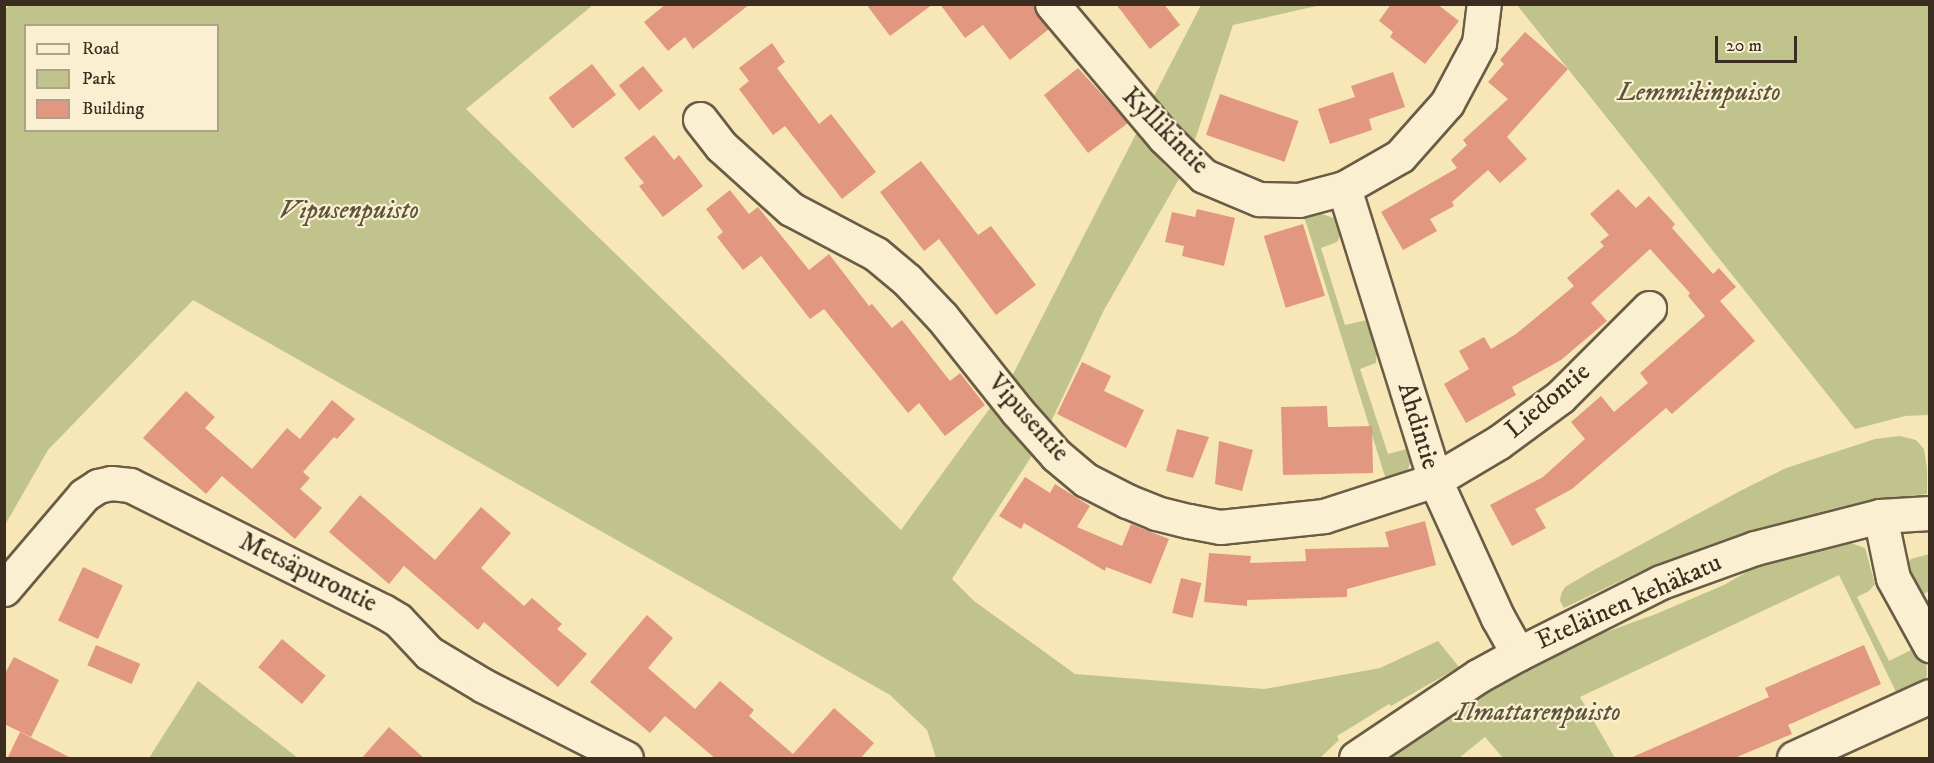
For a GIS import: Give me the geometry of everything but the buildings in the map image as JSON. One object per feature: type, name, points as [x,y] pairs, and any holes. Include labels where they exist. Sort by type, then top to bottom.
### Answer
[{"type":"street","name":"Kyllikintie","points":[[1052,4],[1165,138],[1204,176],[1259,199],[1299,200],[1344,188],[1400,156],[1446,103],[1479,43],[1484,4]]},
{"type":"street","name":"Vipusentie","points":[[699,118],[721,146],[791,209],[876,254],[907,280],[942,317],[1017,411],[1056,454],[1086,480],[1127,501],[1156,513],[1220,527],[1324,516],[1435,480]]},
{"type":"street","name":"Ahdintie","points":[[1344,188],[1435,480],[1498,618],[1518,654]]},
{"type":"street","name":"Liedontie","points":[[1435,480],[1500,442],[1560,397],[1649,308]]},
{"type":"street","name":"Metsäpurontie","points":[[4,589],[84,495],[105,484],[130,485],[383,611],[398,620],[429,653],[447,664],[484,686],[626,759]]},
{"type":"street","name":"Eteläinen kehäkatu","points":[[1356,759],[1478,676],[1661,582],[1755,548],[1880,516],[1929,513]]},
{"type":"street","points":[[1880,516],[1893,578],[1929,645]]},
{"type":"street","points":[[1794,759],[1929,696]]},
{"type":"green space","name":"Vipusenpuisto","points":[[11,4],[593,5],[466,109],[901,530],[990,408],[959,369],[963,366],[1035,451],[952,579],[974,601],[1075,674],[1264,689],[1380,668],[1438,641],[1459,667],[1391,706],[1389,704],[1337,736],[1339,740],[1320,758],[936,758],[927,730],[890,695],[193,300],[48,450],[5,525],[5,9]]},
{"type":"green space","points":[[1201,5],[1321,5],[1233,25],[1191,152],[1151,102]]},
{"type":"green space","name":"Lemmikinpuisto","points":[[1517,5],[1929,5],[1929,415],[1905,416],[1855,429]]},
{"type":"green space","points":[[1139,128],[1164,165],[1179,179],[1104,310],[1049,426],[1010,380]]},
{"type":"green space","points":[[1316,212],[1334,218],[1340,226],[1340,236],[1337,242],[1321,248],[1345,325],[1367,320],[1377,347],[1376,363],[1360,369],[1388,454],[1410,448],[1410,464],[1406,474],[1387,483],[1303,213]]},
{"type":"green space","points":[[1900,436],[1916,440],[1924,449],[1927,494],[1873,500],[1799,519],[1639,572],[1564,608],[1560,601],[1565,587],[1592,571],[1786,468],[1875,439]]},
{"type":"green space","name":"Ilmattarenpuisto","points":[[1845,541],[1865,548],[1875,584],[1869,591],[1857,597],[1889,661],[1913,649],[1926,661],[1927,675],[1922,685],[1899,698],[1839,575],[1580,697],[1615,758],[1503,758],[1485,737],[1459,758],[1390,758],[1440,722],[1559,649],[1656,614],[1724,585],[1764,562]]},
{"type":"green space","points":[[1929,554],[1929,591],[1922,595],[1908,574],[1906,564],[1911,559]]},
{"type":"green space","points":[[198,681],[298,758],[149,758]]}]
